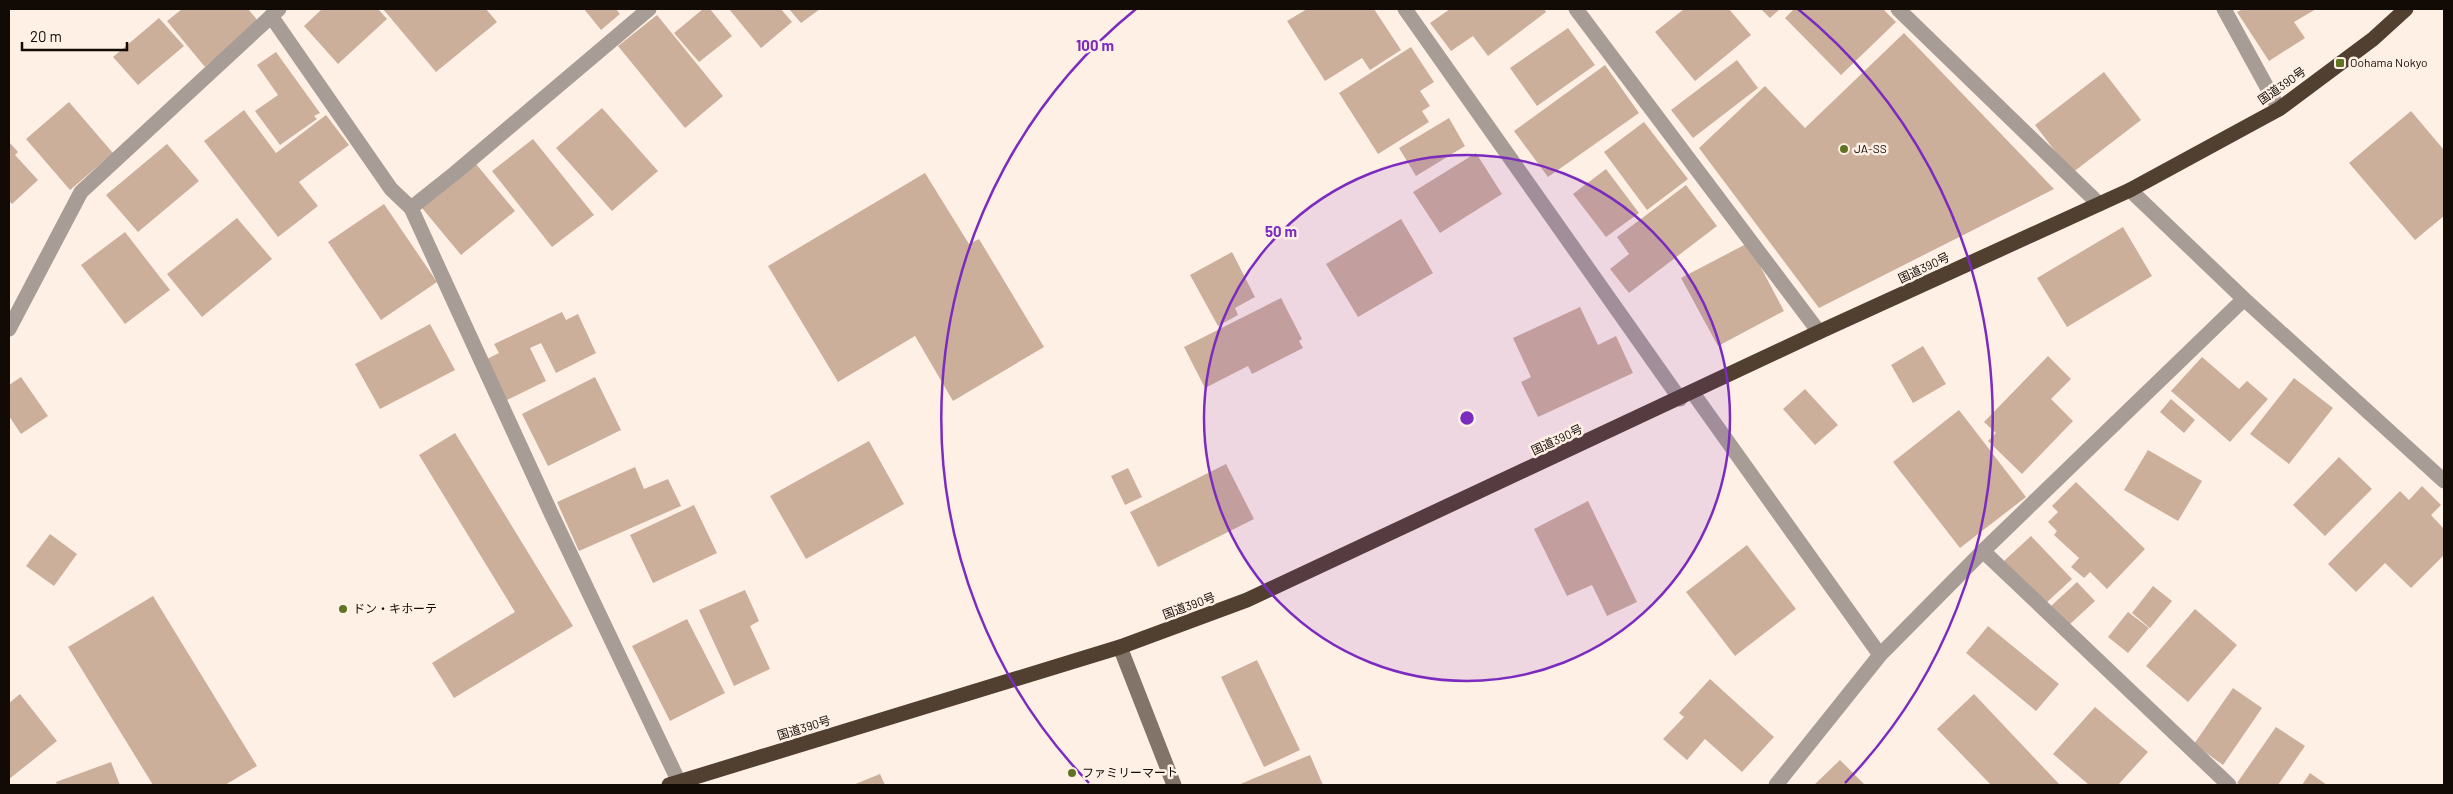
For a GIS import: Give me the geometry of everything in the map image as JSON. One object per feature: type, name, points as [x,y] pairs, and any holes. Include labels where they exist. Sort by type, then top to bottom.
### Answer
[{"type":"highway","name":"国道390号","points":[[674,784],[1120,647],[1247,600],[1686,396],[1819,332],[2130,190],[2280,108],[2373,39],[2406,9]]},
{"type":"street","points":[[411,208],[649,9]]},
{"type":"street","points":[[1405,9],[1686,396],[1880,655]]},
{"type":"street","points":[[1576,9],[1819,332]]},
{"type":"street","points":[[1898,9],[2099,204]]},
{"type":"street","points":[[2224,9],[2280,108]]},
{"type":"street","points":[[9,329],[81,192],[275,12],[391,189],[411,208],[674,784]]},
{"type":"street","points":[[2130,190],[2244,299],[2444,481]]},
{"type":"street","points":[[1776,785],[1880,655],[1983,552],[2244,299]]},
{"type":"street","points":[[1983,552],[2229,785]]},
{"type":"street","points":[[1120,647],[1174,785]]},
{"type":"building","points":[[182,9],[248,9],[259,22],[205,67],[167,21]]},
{"type":"building","points":[[322,9],[378,9],[387,19],[338,64],[304,26]]},
{"type":"building","points":[[383,9],[486,9],[497,22],[436,72]]},
{"type":"building","points":[[584,9],[616,9],[620,14],[601,30]]},
{"type":"building","points":[[703,9],[710,9],[732,36],[699,62],[674,33]]},
{"type":"building","points":[[729,9],[781,9],[792,22],[761,48]]},
{"type":"building","points":[[789,9],[820,9],[801,23]]},
{"type":"building","points":[[1307,9],[1374,9],[1401,50],[1370,70],[1362,58],[1325,81],[1287,21]]},
{"type":"building","points":[[1450,9],[1544,9],[1546,12],[1488,56],[1473,36],[1451,51],[1430,23]]},
{"type":"building","points":[[1684,9],[1729,9],[1751,35],[1695,81],[1655,32]]},
{"type":"building","points":[[1761,9],[1780,9],[1770,18]]},
{"type":"building","points":[[1794,9],[1883,9],[1896,22],[1841,75],[1785,18]]},
{"type":"building","points":[[2243,9],[2316,9],[2294,22],[2305,38],[2269,61],[2237,12]]},
{"type":"building","points":[[657,15],[723,96],[685,128],[618,46]]},
{"type":"building","points":[[159,18],[184,46],[138,85],[113,57]]},
{"type":"building","points":[[1568,28],[1595,65],[1537,106],[1510,68]]},
{"type":"building","points":[[1904,33],[2054,189],[1819,308],[1699,148],[1765,86],[1805,128]]},
{"type":"building","points":[[1411,47],[1434,82],[1420,91],[1430,106],[1422,111],[1429,122],[1378,154],[1339,93]]},
{"type":"building","points":[[276,52],[320,113],[314,116],[317,119],[280,145],[255,111],[278,95],[257,65]]},
{"type":"building","points":[[1737,60],[1758,88],[1693,138],[1671,110]]},
{"type":"building","points":[[1605,65],[1639,113],[1548,177],[1514,131]]},
{"type":"building","points":[[2104,72],[2141,120],[2072,173],[2035,125]]},
{"type":"building","points":[[69,102],[113,153],[70,190],[26,139]]},
{"type":"building","points":[[602,108],[658,171],[612,211],[556,148]]},
{"type":"building","points":[[244,110],[276,153],[326,115],[349,145],[299,182],[318,206],[278,237],[204,141]]},
{"type":"building","points":[[2411,111],[2444,150],[2444,216],[2415,240],[2349,163]]},
{"type":"building","points":[[1449,118],[1465,146],[1416,176],[1399,148]]},
{"type":"building","points":[[1644,122],[1688,179],[1647,210],[1604,152]]},
{"type":"building","points":[[533,139],[594,215],[552,247],[492,171]]},
{"type":"building","points":[[9,142],[18,152],[15,155],[38,180],[12,204],[9,201]]},
{"type":"building","points":[[167,144],[199,181],[138,232],[106,195]]},
{"type":"building","points":[[1476,153],[1502,194],[1440,233],[1413,192]]},
{"type":"building","points":[[476,164],[515,211],[461,255],[422,208]]},
{"type":"building","points":[[1606,169],[1639,213],[1606,237],[1573,194]]},
{"type":"building","points":[[925,173],[969,244],[979,239],[1044,347],[953,401],[915,336],[838,382],[768,266]]},
{"type":"building","points":[[1686,185],[1717,226],[1629,293],[1610,269],[1629,254],[1617,237]]},
{"type":"building","points":[[384,204],[437,282],[381,320],[328,242]]},
{"type":"building","points":[[237,218],[272,259],[202,317],[167,274]]},
{"type":"building","points":[[1401,219],[1433,273],[1358,317],[1326,264]]},
{"type":"building","points":[[2123,227],[2152,276],[2067,327],[2037,278]]},
{"type":"building","points":[[125,232],[170,290],[125,324],[81,265]]},
{"type":"building","points":[[1748,243],[1784,311],[1718,346],[1681,278]]},
{"type":"building","points":[[1232,252],[1255,297],[1235,308],[1238,315],[1218,326],[1190,275]]},
{"type":"building","points":[[1281,298],[1302,339],[1299,341],[1303,348],[1252,374],[1248,366],[1205,388],[1184,347]]},
{"type":"building","points":[[1580,307],[1598,345],[1616,336],[1633,373],[1538,417],[1521,382],[1531,377],[1513,338]]},
{"type":"building","points":[[562,312],[566,320],[578,314],[596,353],[556,373],[541,343],[530,348],[546,381],[507,400],[487,359],[499,353],[494,344]]},
{"type":"building","points":[[430,324],[455,370],[380,409],[355,364]]},
{"type":"building","points":[[1923,346],[1946,384],[1913,403],[1891,365]]},
{"type":"building","points":[[2048,356],[2071,379],[2051,399],[2073,421],[2022,474],[1988,441],[1996,433],[1984,422]]},
{"type":"building","points":[[2202,357],[2239,389],[2247,381],[2268,399],[2230,442],[2171,391]]},
{"type":"building","points":[[21,377],[48,416],[21,434],[9,416],[9,385]]},
{"type":"building","points":[[595,377],[621,430],[548,466],[522,414]]},
{"type":"building","points":[[2294,378],[2333,408],[2289,464],[2250,434]]},
{"type":"building","points":[[1805,389],[1838,425],[1815,445],[1783,409]]},
{"type":"building","points":[[2171,399],[2195,420],[2184,433],[2160,412]]},
{"type":"building","points":[[1959,410],[2026,497],[1960,548],[1893,462]]},
{"type":"building","points":[[455,433],[573,626],[454,698],[432,663],[515,612],[419,455]]},
{"type":"building","points":[[869,441],[904,504],[806,559],[770,496]]},
{"type":"building","points":[[2148,450],[2202,481],[2178,521],[2124,490]]},
{"type":"building","points":[[2339,457],[2372,489],[2325,536],[2293,505]]},
{"type":"building","points":[[1226,464],[1254,519],[1158,567],[1130,512]]},
{"type":"building","points":[[635,467],[644,489],[668,479],[681,506],[579,551],[557,502]]},
{"type":"building","points":[[1128,468],[1142,497],[1125,505],[1111,476]]},
{"type":"building","points":[[2076,482],[2145,549],[2107,589],[2090,572],[2084,578],[2071,567],[2079,558],[2054,535],[2057,531],[2048,522],[2058,512],[2052,506]]},
{"type":"building","points":[[2422,486],[2441,505],[2431,515],[2444,529],[2444,555],[2411,588],[2385,563],[2356,592],[2328,564],[2400,491],[2409,500]]},
{"type":"building","points":[[1588,501],[1637,602],[1607,616],[1592,585],[1567,596],[1534,529]]},
{"type":"building","points":[[694,505],[717,553],[653,583],[630,535]]},
{"type":"building","points":[[50,534],[77,554],[54,586],[26,566]]},
{"type":"building","points":[[2031,536],[2072,579],[2045,604],[2004,561]]},
{"type":"building","points":[[1747,545],[1796,609],[1735,656],[1686,592]]},
{"type":"building","points":[[2077,582],[2095,601],[2069,625],[2051,606]]},
{"type":"building","points":[[2153,586],[2172,601],[2150,628],[2132,613]]},
{"type":"building","points":[[745,590],[759,621],[750,626],[770,669],[734,686],[699,610]]},
{"type":"building","points":[[153,596],[257,766],[225,785],[153,785],[68,647]]},
{"type":"building","points":[[2195,609],[2237,645],[2188,702],[2146,666]]},
{"type":"building","points":[[2128,612],[2149,628],[2128,653],[2108,637]]},
{"type":"building","points":[[687,619],[725,693],[670,721],[632,646]]},
{"type":"building","points":[[1988,626],[2059,684],[2036,711],[1966,653]]},
{"type":"building","points":[[1257,660],[1300,750],[1264,767],[1221,677]]},
{"type":"building","points":[[1710,679],[1774,737],[1742,772],[1705,739],[1687,760],[1663,739],[1684,717],[1679,713]]},
{"type":"building","points":[[2233,688],[2262,708],[2223,765],[2194,744]]},
{"type":"building","points":[[20,694],[57,741],[9,779],[9,703]]},
{"type":"building","points":[[1974,694],[2060,785],[1991,785],[1937,729]]},
{"type":"building","points":[[2095,707],[2148,752],[2118,785],[2089,785],[2053,754]]},
{"type":"building","points":[[2276,727],[2305,746],[2278,785],[2241,785],[2237,783]]},
{"type":"building","points":[[1310,755],[1323,785],[1238,785]]},
{"type":"building","points":[[1840,760],[1865,785],[1814,785]]},
{"type":"building","points":[[111,762],[120,785],[57,785],[56,782]]},
{"type":"building","points":[[2310,773],[2327,785],[2302,785]]},
{"type":"building","points":[[880,774],[885,785],[853,785]]},
{"type":"place","name":"Oohama Nokyo","points":[[2340,63]]},
{"type":"place","name":"JA-SS","points":[[1844,149]]},
{"type":"place","name":"ドン・キホーテ","points":[[343,609]]},
{"type":"place","name":"ファミリーマート","points":[[1072,773]]}]
